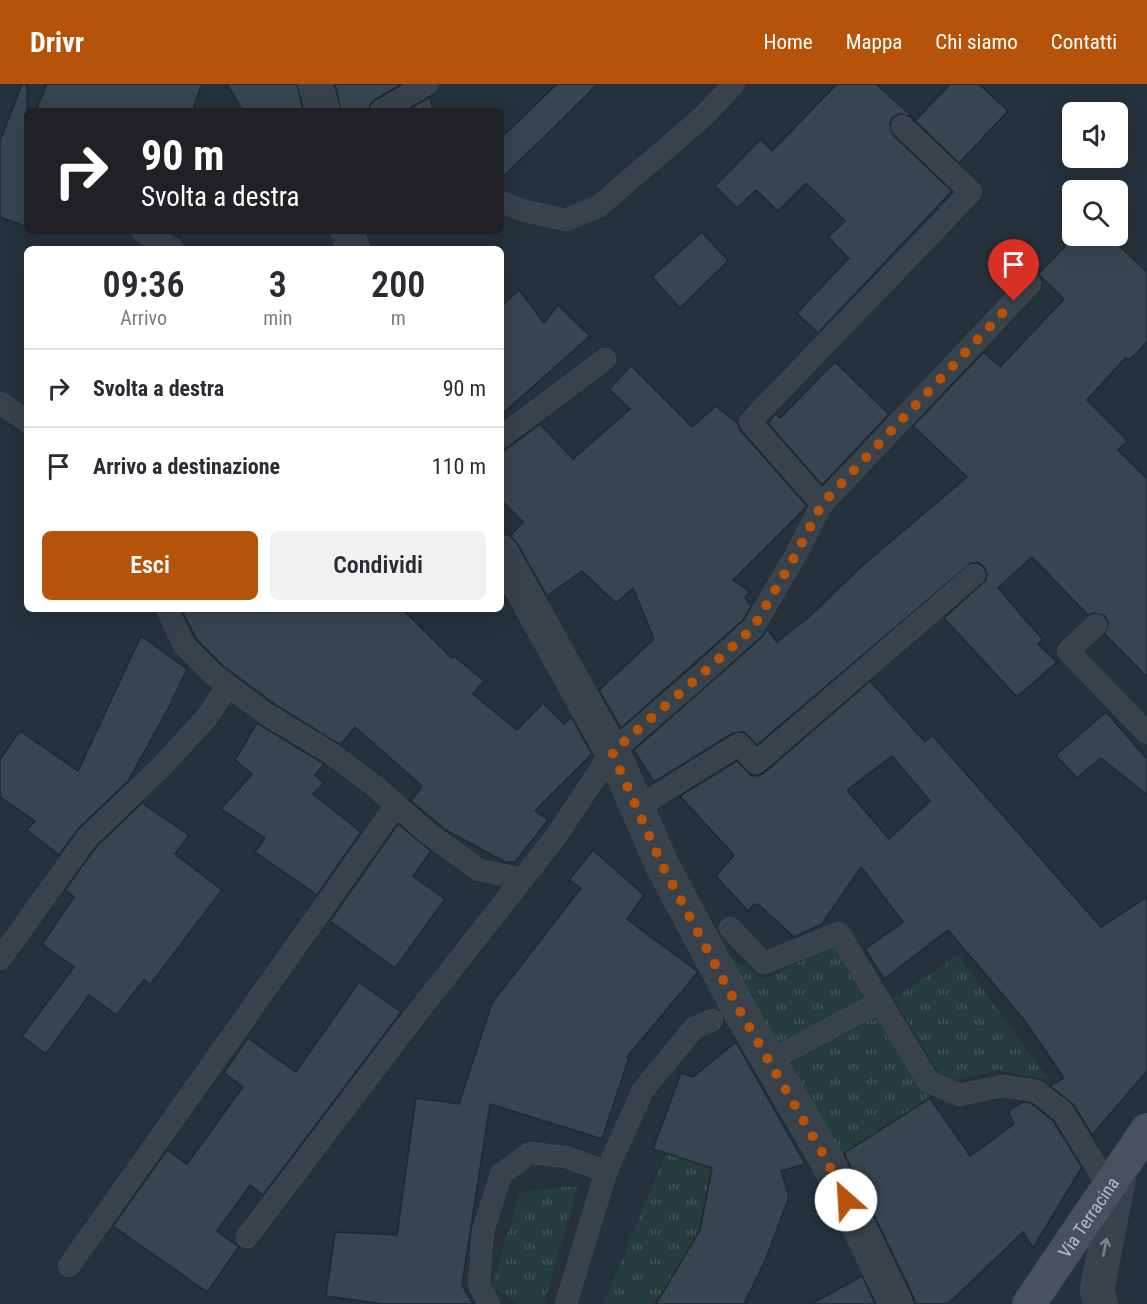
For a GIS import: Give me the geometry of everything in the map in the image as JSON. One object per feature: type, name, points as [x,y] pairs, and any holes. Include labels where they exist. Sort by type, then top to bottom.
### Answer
[{"type":"main road","name":"Via Terracina","points":[[1029,1304],[1147,1130]]},
{"type":"street","points":[[315,84],[322,108]]},
{"type":"street","points":[[504,557],[612,752],[662,865],[769,1061],[826,1159],[896,1304]]},
{"type":"street","points":[[1101,1304],[1097,1290],[1114,1180]]},
{"type":"lane","points":[[386,108],[427,84]]},
{"type":"lane","points":[[504,203],[525,211],[566,220],[599,206],[704,116],[734,84]]},
{"type":"lane","points":[[822,504],[750,422],[971,192],[902,126]]},
{"type":"lane","points":[[147,234],[168,246]]},
{"type":"lane","points":[[247,1237],[381,1060],[557,835],[612,752],[753,628],[822,504],[1030,284]]},
{"type":"lane","points":[[504,434],[605,358]]},
{"type":"lane","points":[[0,403],[24,419]]},
{"type":"lane","points":[[637,808],[739,744],[756,763],[974,575]]},
{"type":"lane","points":[[168,612],[184,645],[213,675],[266,714],[329,752],[429,834],[479,870],[523,879]]},
{"type":"lane","points":[[1096,625],[1068,651],[1147,733]]},
{"type":"lane","points":[[0,959],[87,838],[161,767],[207,717],[228,686]]},
{"type":"lane","points":[[69,1266],[396,805]]},
{"type":"lane","points":[[730,928],[764,963],[839,933],[928,1081],[959,1095],[1002,1086],[1036,1091],[1063,1113],[1114,1180]]},
{"type":"lane","points":[[769,1061],[880,1002]]},
{"type":"lane","points":[[566,1304],[606,1173],[643,1090],[694,1028],[712,1020]]},
{"type":"lane","points":[[489,1304],[478,1285],[483,1231],[501,1174],[530,1153],[567,1157],[606,1173]]},
{"type":"green space","points":[[836,944],[865,997],[775,1045],[724,954],[765,979]]},
{"type":"green space","points":[[958,955],[1049,1080],[998,1070],[957,1080],[940,1074],[894,999]]},
{"type":"green space","points":[[876,1017],[930,1098],[840,1156],[789,1065]]},
{"type":"green space","points":[[666,1153],[712,1168],[700,1230],[663,1293],[648,1304],[603,1304]]},
{"type":"green space","points":[[578,1186],[544,1304],[516,1304],[492,1285],[520,1192]]},
{"type":"building","points":[[22,84],[27,84],[27,108],[24,108],[24,226],[0,217],[0,141]]},
{"type":"building","points":[[47,84],[202,84],[193,108],[37,108]]},
{"type":"building","points":[[227,84],[297,84],[302,108],[241,108]]},
{"type":"building","points":[[335,84],[402,84],[374,100],[369,108],[340,108]]},
{"type":"building","points":[[557,84],[598,84],[504,176],[504,135]]},
{"type":"building","points":[[837,84],[876,84],[916,120],[950,84],[979,84],[1008,111],[959,163],[910,116],[899,114],[892,118],[890,124],[893,135],[952,191],[818,333],[797,313],[849,258],[828,237],[845,221],[806,183],[778,211],[756,190],[737,208],[715,186],[761,139],[772,151]]},
{"type":"building","points":[[430,97],[432,108],[411,108]]},
{"type":"building","points":[[702,232],[728,261],[680,308],[652,277]]},
{"type":"building","points":[[1065,246],[1120,246],[1147,272],[1147,342],[1129,360],[1126,357],[1087,400],[1128,441],[1118,450],[1147,479],[1147,677],[1105,634],[1108,623],[1105,616],[1094,613],[1088,615],[1032,557],[998,588],[1043,640],[1038,644],[1057,662],[1017,697],[944,618],[986,580],[987,573],[984,567],[979,563],[971,563],[757,745],[744,732],[733,733],[654,782],[634,750],[762,637],[767,629],[777,642],[809,617],[862,566],[967,477],[913,426],[984,352],[1000,367],[1064,299],[1038,274]]},
{"type":"building","points":[[519,290],[544,323],[558,305],[590,336],[504,412],[504,303]]},
{"type":"building","points":[[835,362],[889,414],[822,485],[768,423],[775,414],[780,418]]},
{"type":"building","points":[[631,366],[692,427],[716,406],[738,424],[740,430],[807,506],[733,580],[750,592],[745,597],[751,606],[743,620],[621,728],[599,690],[654,639],[633,588],[616,603],[582,571],[547,596],[517,543],[510,536],[523,522],[504,503],[504,451],[540,424],[573,459],[630,409],[609,389]]},
{"type":"building","points":[[183,612],[405,612],[452,658],[454,656],[484,681],[473,694],[517,730],[543,703],[564,724],[571,717],[592,754],[535,811],[548,820],[515,862],[505,862],[446,830],[411,801],[422,786],[355,727],[340,745],[273,703],[222,665],[197,640]]},
{"type":"building","points":[[141,636],[187,669],[168,709],[128,781],[78,829],[59,855],[27,830],[35,821],[0,797],[0,759],[20,731],[78,771]]},
{"type":"building","points":[[870,681],[925,742],[932,735],[1101,927],[1147,897],[1147,1071],[1092,1135],[1074,1105],[1050,1086],[1064,1078],[1025,1021],[948,930],[884,979],[865,949],[903,922],[861,867],[822,924],[794,937],[758,904],[753,905],[748,911],[716,876],[734,855],[680,796],[737,761],[751,775],[758,776]],"holes":[[[892,756],[930,801],[889,839],[847,790]]]},
{"type":"building","points":[[1106,712],[1147,759],[1147,795],[1101,758],[1077,778],[1056,755]]},
{"type":"building","points":[[257,723],[324,764],[315,775],[324,783],[313,794],[361,832],[317,895],[255,852],[265,838],[221,809],[252,774],[235,760]]},
{"type":"building","points":[[142,803],[189,835],[175,854],[222,890],[150,985],[144,980],[116,1015],[89,995],[46,1054],[22,1036],[74,967],[42,944],[74,897],[65,890],[97,846]]},
{"type":"building","points":[[398,824],[431,851],[413,876],[445,899],[395,968],[330,921]]},
{"type":"building","points":[[593,850],[644,895],[627,919],[698,972],[627,1057],[629,1058],[602,1139],[490,1104],[462,1285],[473,1304],[383,1304],[326,1296],[335,1232],[397,1235],[416,1098],[459,1104],[492,1003],[581,888],[569,880]]},
{"type":"building","points":[[359,982],[401,1012],[263,1195],[250,1185],[217,1231],[239,1247],[207,1292],[113,1226],[167,1150],[187,1164],[243,1087],[224,1073],[248,1038],[296,1072]]},
{"type":"building","points":[[736,1042],[805,1164],[781,1171],[789,1197],[765,1261],[744,1304],[656,1304],[700,1230],[712,1168],[653,1149],[681,1073],[693,1077]]},
{"type":"building","points":[[930,1098],[970,1156],[1014,1124],[1008,1111],[1023,1102],[1031,1103],[1053,1121],[1082,1167],[1033,1248],[1023,1232],[948,1304],[915,1304],[844,1153]]},
{"type":"building","points":[[862,1276],[875,1304],[811,1304]]},
{"type":"route","points":[[846,1200],[826,1159],[741,1013],[662,865],[612,752],[753,628],[822,504],[1014,301]]}]
